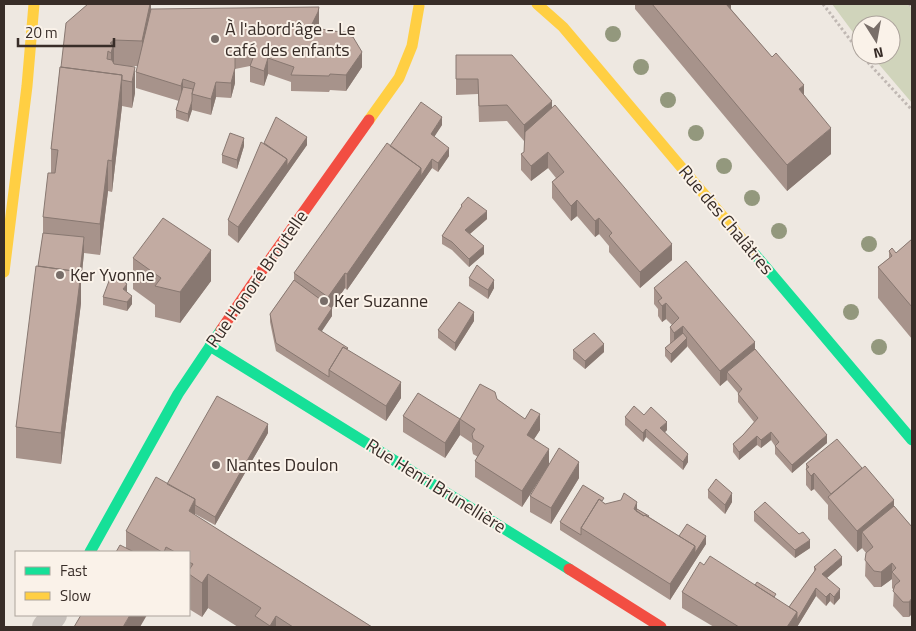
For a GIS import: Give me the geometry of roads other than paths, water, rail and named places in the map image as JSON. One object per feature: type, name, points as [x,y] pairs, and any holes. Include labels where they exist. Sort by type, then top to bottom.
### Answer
[{"type":"street","points":[[4,272],[28,86],[34,4]]},
{"type":"street","name":"Rue Honoré Broutelle","points":[[91,551],[178,394],[251,286],[399,78],[412,46],[418,4]]},
{"type":"street","name":"Rue des Chalâtres","points":[[537,4],[563,27],[912,440]]},
{"type":"street","name":"Rue Henri Brunellière","points":[[210,346],[661,627]]},
{"type":"street","points":[[45,627],[53,616]]},
{"type":"place","name":"À l'abord'âge - Le café des enfants","points":[[215,39]]},
{"type":"place","name":"Ker Yvonne","points":[[60,275]]},
{"type":"place","name":"Ker Suzanne","points":[[324,301]]},
{"type":"place","name":"Nantes Doulon","points":[[216,465]]}]
